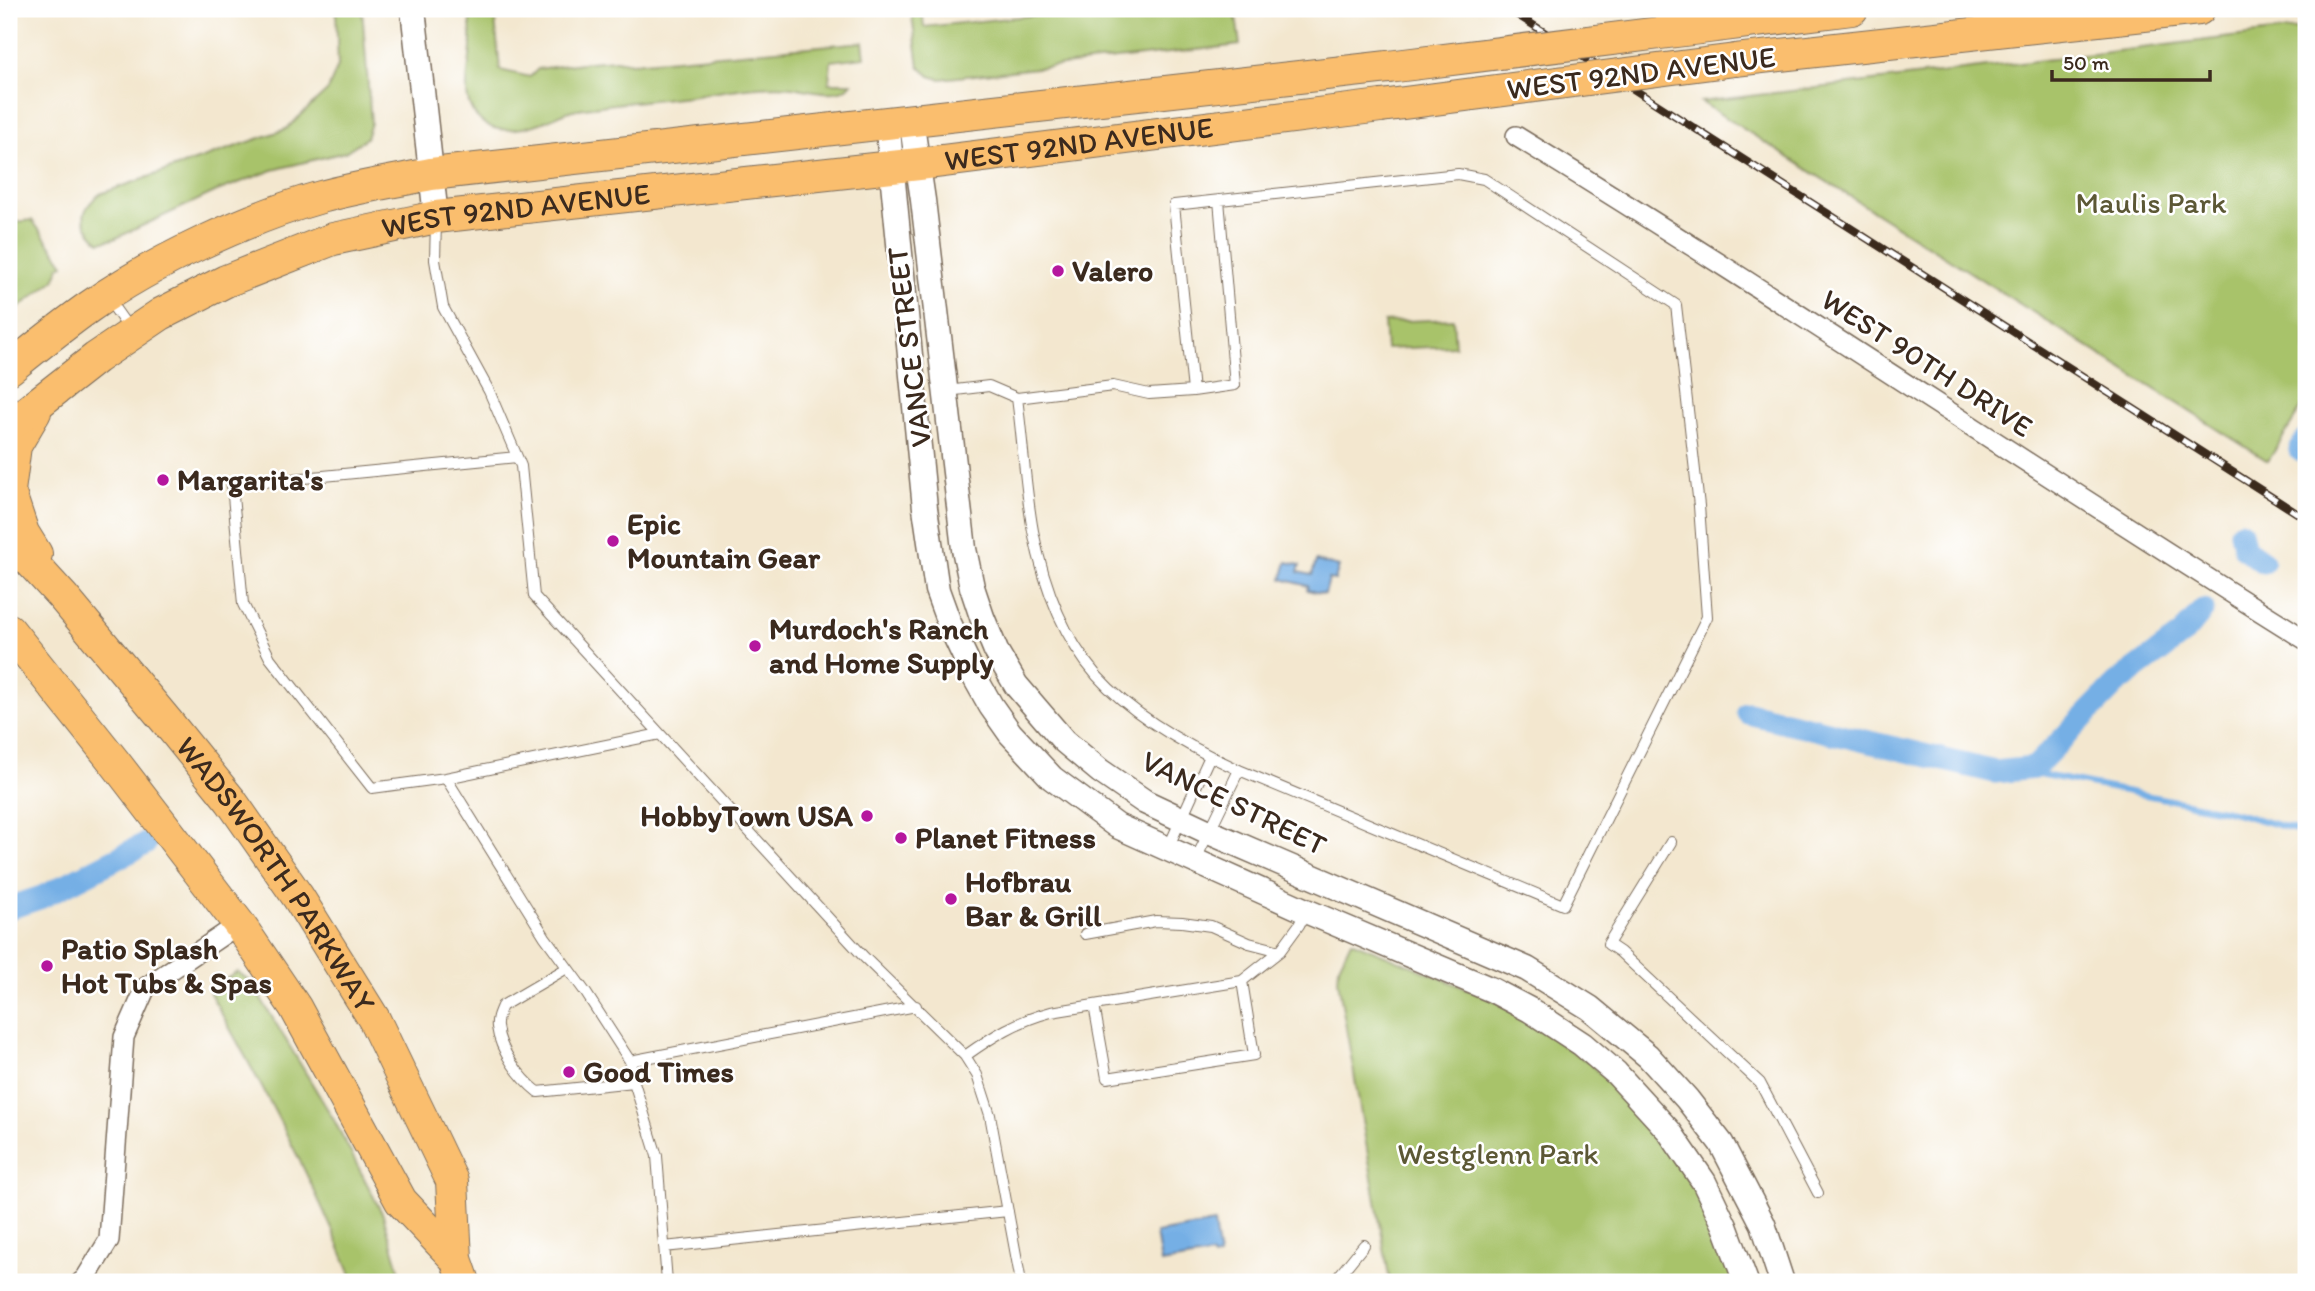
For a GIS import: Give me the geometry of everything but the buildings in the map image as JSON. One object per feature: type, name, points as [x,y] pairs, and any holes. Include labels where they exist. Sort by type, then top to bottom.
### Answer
[{"type":"main road","name":"WEST 92ND AVENUE","points":[[12,364],[106,296],[207,241],[320,197],[431,174],[1388,67],[1852,9]]},
{"type":"main road","name":"WEST 92ND AVENUE","points":[[9,426],[132,333],[161,314],[204,292],[281,258],[333,239],[436,217],[905,166],[1735,60],[2199,9]]},
{"type":"main road","points":[[41,402],[15,446],[9,491],[23,533],[63,597]]},
{"type":"main road","name":"WADSWORTH PARKWAY","points":[[9,538],[63,597],[232,801],[298,897],[374,1019],[452,1181],[460,1271]]},
{"type":"main road","name":"WADSWORTH PARKWAY","points":[[9,630],[239,923],[295,1007],[401,1201],[460,1271]]},
{"type":"street","points":[[413,9],[436,217]]},
{"type":"street","name":"VANCE STREET","points":[[899,120],[946,391],[964,549],[972,587],[996,651],[1016,685],[1064,741],[1100,771],[1145,802],[1527,969],[1590,1008],[1648,1056],[1721,1143],[1763,1224],[1782,1282]]},
{"type":"street","name":"WEST 90TH DRIVE","points":[[1516,136],[1625,203],[2306,640]]},
{"type":"street","name":"VANCE STREET","points":[[905,166],[930,555],[937,590],[949,623],[973,674],[1010,733],[1052,778],[1117,826],[1306,911],[1492,990],[1553,1024],[1582,1044],[1643,1101],[1684,1153],[1709,1193],[1725,1226],[1746,1282]]},
{"type":"street","points":[[80,1282],[85,1279],[109,1240],[124,1037],[146,987],[239,923]]},
{"type":"lane","points":[[1017,398],[1033,530],[1044,573],[1055,607],[1078,651],[1098,677],[1126,702],[1166,731],[1210,756],[1563,905],[1707,617],[1699,506],[1676,305],[1484,179],[1458,174],[1174,205],[1193,391]]},
{"type":"lane","points":[[946,391],[989,386],[1017,398],[1113,386],[1149,394],[1235,385],[1219,200]]},
{"type":"lane","points":[[436,217],[435,260],[443,307],[489,391],[521,466],[534,596],[864,957],[965,1056],[977,1075],[990,1115],[1021,1282]]},
{"type":"lane","points":[[106,296],[132,333]]},
{"type":"lane","points":[[517,457],[232,485],[243,604],[270,657],[372,788],[446,779],[660,734]]},
{"type":"lane","points":[[1167,849],[1210,756]]},
{"type":"lane","points":[[1195,862],[1239,770]]},
{"type":"lane","points":[[446,779],[545,937],[629,1061],[657,1156],[667,1282]]},
{"type":"lane","points":[[1671,842],[1608,943],[1760,1083],[1818,1194]]},
{"type":"lane","points":[[965,1056],[990,1037],[1028,1018],[1242,981],[1280,951],[1306,911]]},
{"type":"lane","points":[[1085,934],[1156,921],[1182,922],[1211,926],[1249,943],[1280,951]]},
{"type":"lane","points":[[567,968],[502,1006],[497,1016],[497,1027],[514,1068],[524,1082],[538,1092],[634,1082]]},
{"type":"lane","points":[[1094,1005],[1107,1078],[1254,1055],[1242,981]]},
{"type":"lane","points":[[629,1061],[916,1006]]},
{"type":"lane","points":[[664,1247],[1008,1211]]},
{"type":"lane","points":[[1334,1282],[1364,1245]]},
{"type":"green space","points":[[336,9],[362,9],[371,123],[366,138],[345,152],[273,170],[217,191],[114,239],[100,242],[93,235],[85,223],[85,212],[100,194],[286,129],[328,90],[338,66]]},
{"type":"green space","points":[[469,9],[494,9],[500,70],[530,77],[538,69],[589,62],[616,60],[632,63],[863,42],[865,57],[831,61],[829,83],[852,83],[840,91],[824,92],[779,86],[751,88],[573,110],[524,128],[497,129],[482,122],[474,114],[467,96],[471,46]]},
{"type":"green space","points":[[911,9],[922,9],[924,27],[1095,9],[1235,9],[1240,45],[940,79],[930,76],[919,66]]},
{"type":"green space","name":"Maulis Park","points":[[2306,28],[2306,401],[2268,461],[1701,102]]},
{"type":"green space","points":[[32,220],[64,264],[59,267],[55,280],[9,315],[9,223]]},
{"type":"green space","points":[[1453,319],[1455,346],[1386,349],[1384,322]]},
{"type":"green space","name":"Westglenn Park","points":[[1351,941],[1494,1000],[1590,1063],[1669,1146],[1697,1194],[1735,1282],[1390,1282],[1338,981],[1339,966]]},
{"type":"green space","points":[[238,972],[251,982],[334,1120],[383,1215],[403,1282],[354,1282],[339,1244],[287,1135],[210,993],[211,988]]},
{"type":"water","points":[[1316,561],[1339,567],[1335,580],[1329,579],[1325,594],[1307,590],[1308,586],[1282,579],[1287,562],[1300,565],[1298,572],[1312,575]]},
{"type":"water","points":[[1214,1223],[1219,1257],[1213,1258],[1211,1255],[1161,1263],[1156,1233]]},
{"type":"waterway","points":[[2300,450],[2306,439]]},
{"type":"waterway","points":[[2241,532],[2245,549],[2263,562]]},
{"type":"waterway","points":[[1748,713],[1995,772],[2034,768],[2116,684],[2182,635],[2203,610]]},
{"type":"waterway","points":[[2038,774],[2232,812],[2306,833]]},
{"type":"waterway","points":[[9,908],[42,897],[145,844]]},
{"type":"railway","points":[[1508,9],[2306,519]]},
{"type":"place","name":"Valero","points":[[1058,271]]},
{"type":"place","name":"Margarita's","points":[[163,480]]},
{"type":"place","name":"Epic Mountain Gear","points":[[613,541]]},
{"type":"place","name":"Murdoch's Ranch and Home Supply","points":[[755,646]]},
{"type":"place","name":"HobbyTown USA","points":[[867,816]]},
{"type":"place","name":"Planet Fitness","points":[[901,838]]},
{"type":"place","name":"Hofbrau Bar & Grill","points":[[951,899]]},
{"type":"place","name":"Patio Splash Hot Tubs & Spas","points":[[47,966]]},
{"type":"place","name":"Good Times","points":[[569,1072]]}]
